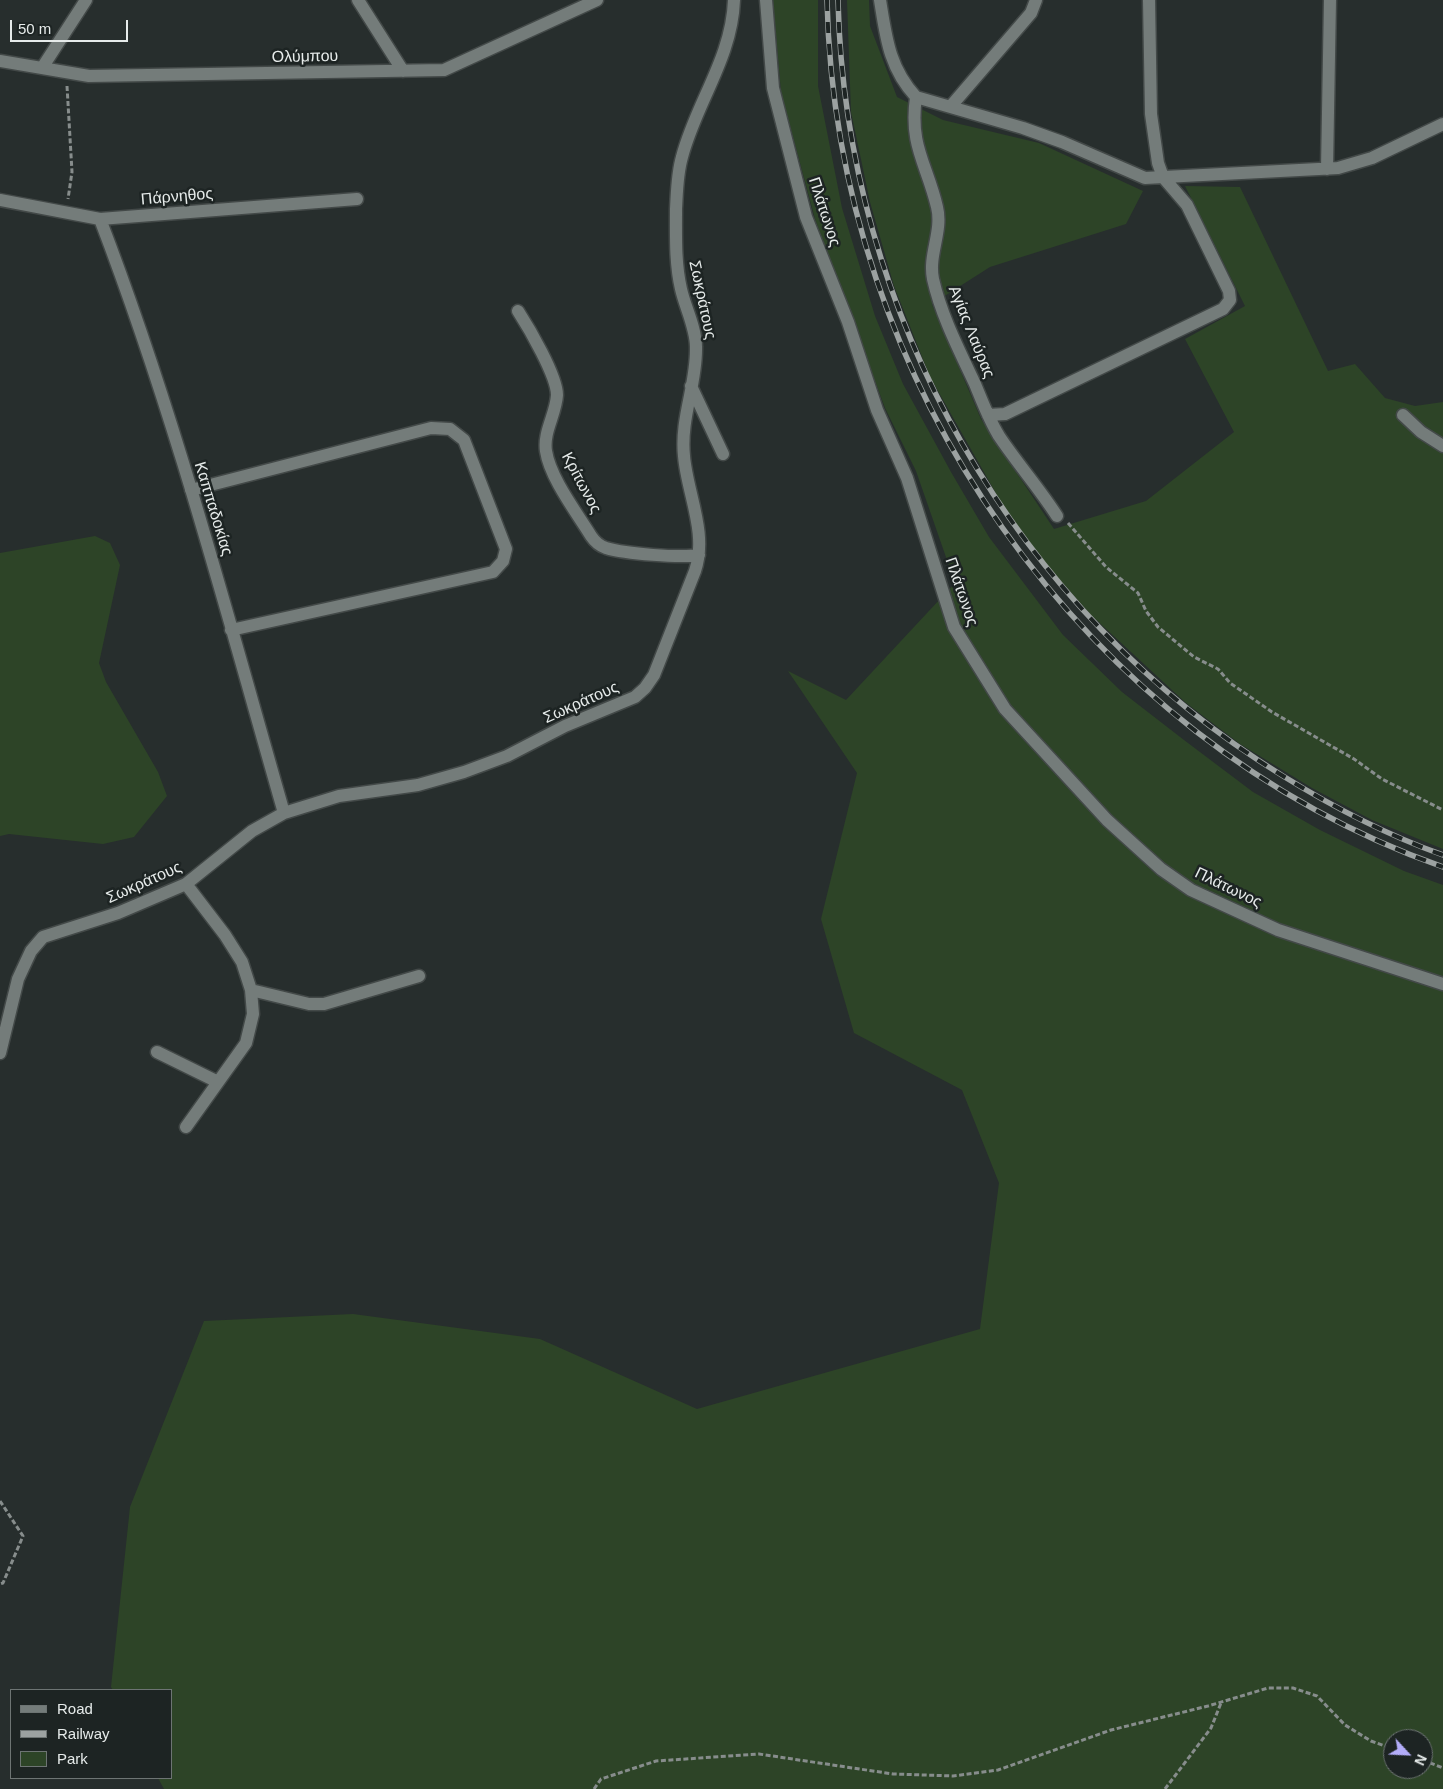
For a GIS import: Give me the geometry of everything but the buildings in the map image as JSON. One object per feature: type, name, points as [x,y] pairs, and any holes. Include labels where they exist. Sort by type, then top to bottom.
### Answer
[{"type":"street","points":[[42,68],[86,0]]},
{"type":"street","points":[[358,0],[403,71]]},
{"type":"street","name":"Ολύμπου","points":[[0,61],[99,76],[444,70],[597,0]]},
{"type":"street","name":"Σωκράτους","points":[[0,1053],[18,979],[31,951],[44,937],[118,913],[186,884],[252,831],[284,813],[339,796],[418,785],[464,772],[507,756],[565,726],[635,697],[645,688],[654,675],[695,571],[699,555],[699,533],[684,455],[683,437],[696,346],[678,274],[676,226],[678,173],[689,137],[722,61],[732,28],[734,0]]},
{"type":"street","name":"Πλάτωνος","points":[[766,0],[773,88],[806,217],[848,322],[878,410],[907,478],[954,627],[1005,709],[1107,820],[1161,869],[1191,890],[1278,930],[1443,984]]},
{"type":"street","points":[[880,0],[888,52],[903,83],[916,98],[951,106],[1062,142],[1145,178],[1327,169],[1352,165],[1372,158],[1443,124]]},
{"type":"street","points":[[951,106],[1031,13],[1036,0]]},
{"type":"street","points":[[988,414],[1005,414],[1014,410],[1223,309],[1230,300],[1229,291],[1187,205],[1162,177],[1154,143],[1151,114],[1148,0]]},
{"type":"street","points":[[1327,169],[1330,0]]},
{"type":"street","name":"Αγίας Λαύρας","points":[[916,98],[914,124],[918,156],[937,209],[938,231],[932,250],[932,278],[951,332],[998,435],[1036,484],[1057,516]]},
{"type":"street","name":"Πάρνηθος","points":[[0,200],[100,219],[357,198]]},
{"type":"street","name":"Καππαδοκίας","points":[[100,219],[124,283],[191,490],[284,813]]},
{"type":"street","name":"Κρίτωνος","points":[[518,311],[531,330],[553,380],[557,394],[549,423],[546,451],[552,469],[591,536],[600,545],[612,549],[676,555],[699,555]]},
{"type":"street","points":[[691,386],[723,454]]},
{"type":"street","points":[[1403,415],[1421,432],[1443,446]]},
{"type":"street","points":[[191,490],[431,428],[450,429],[464,440],[506,549],[503,561],[492,572],[231,630]]},
{"type":"street","points":[[186,884],[238,955],[252,990],[253,1014],[246,1044],[186,1127]]},
{"type":"street","points":[[252,990],[309,1004],[324,1004],[420,976]]},
{"type":"street","points":[[157,1052],[218,1082]]},
{"type":"path","points":[[66,72],[72,172],[66,212]]},
{"type":"path","points":[[1057,516],[1080,535],[1090,550],[1106,566],[1138,593],[1146,611],[1158,627],[1194,657],[1218,670],[1230,683],[1272,712],[1354,759],[1382,779],[1443,810]]},
{"type":"path","points":[[0,1501],[23,1536],[3,1582],[0,1584]]},
{"type":"path","points":[[594,1789],[600,1779],[656,1762],[759,1754],[893,1774],[953,1776],[998,1770],[1111,1730],[1268,1688],[1293,1688],[1316,1696],[1345,1725],[1371,1741],[1383,1745]]},
{"type":"path","points":[[1165,1789],[1211,1728],[1221,1702]]},
{"type":"green space","points":[[773,0],[818,0],[818,86],[842,208],[875,316],[903,384],[989,537],[1063,635],[1122,692],[1253,792],[1320,830],[1404,871],[1443,885],[1443,1789],[164,1789],[159,1779],[172,1779],[172,1689],[112,1689],[111,1687],[130,1507],[204,1321],[353,1314],[540,1339],[697,1409],[980,1329],[999,1183],[962,1090],[854,1033],[821,919],[857,773],[788,671],[846,700],[955,583],[916,471],[885,408],[815,219],[781,92]]},
{"type":"green space","points":[[847,0],[869,0],[870,26],[897,97],[943,120],[1039,143],[1143,191],[1126,224],[990,267],[932,304],[981,419],[1054,529],[1146,501],[1234,432],[1185,339],[1245,306],[1185,186],[1240,187],[1328,371],[1355,364],[1385,398],[1415,406],[1443,402],[1443,849],[1372,820],[1312,788],[1240,744],[1186,703],[1091,615],[1045,563],[1002,504],[930,377],[894,286],[870,202],[851,112]]},
{"type":"green space","points":[[95,536],[110,543],[120,565],[99,663],[106,682],[158,772],[167,796],[134,837],[103,844],[9,834],[0,836],[0,553]]},
{"type":"railway","points":[[827,0],[841,141],[876,278],[930,408],[1003,528],[1092,637],[1196,731],[1313,809],[1443,867]]},
{"type":"railway","points":[[838,0],[848,117],[873,231],[911,340],[963,444],[1026,541],[1101,630],[1187,708],[1283,776],[1321,799],[1361,820],[1443,855]]}]
